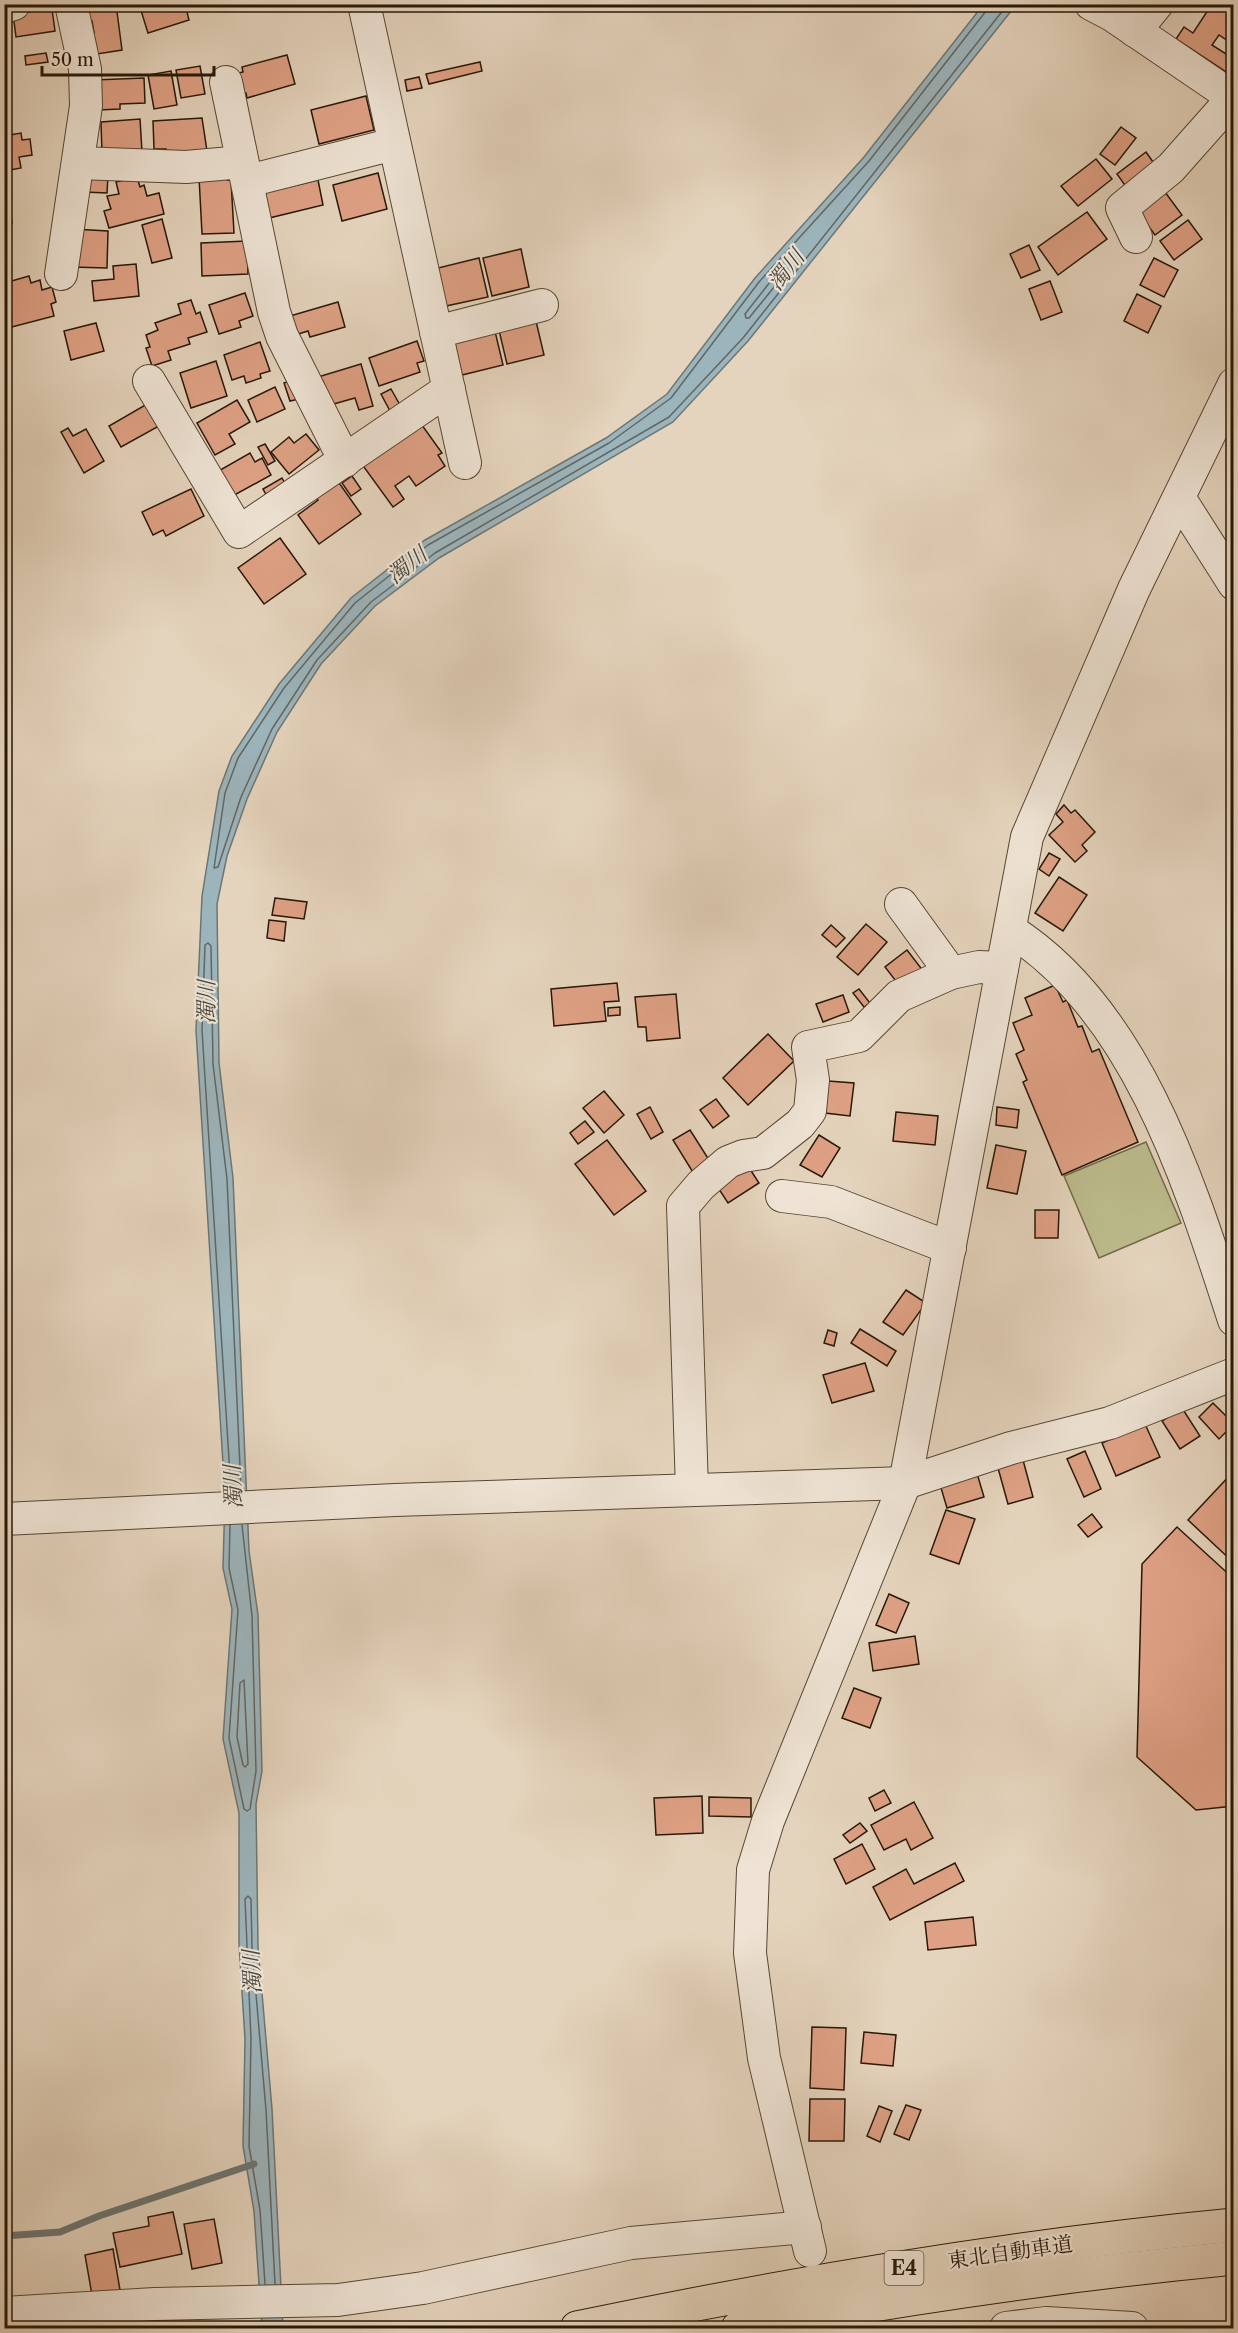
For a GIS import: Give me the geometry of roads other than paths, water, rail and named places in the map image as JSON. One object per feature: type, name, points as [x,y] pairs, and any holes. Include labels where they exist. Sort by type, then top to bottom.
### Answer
[{"type":"highway","name":"東北自動車道","points":[[577,2328],[694,2304],[909,2267],[1124,2235],[1233,2225]]},
{"type":"highway","name":"東北自動車道","points":[[738,2328],[892,2300],[1115,2270],[1233,2258]]},
{"type":"street","points":[[4,7],[14,4]]},
{"type":"street","points":[[61,274],[87,106],[85,69],[70,4]]},
{"type":"street","points":[[364,4],[465,463]]},
{"type":"street","points":[[1091,4],[1136,31],[1233,98],[1171,168],[1122,208],[1136,237]]},
{"type":"street","points":[[1136,31],[1157,4]]},
{"type":"street","points":[[226,82],[277,320],[345,462]]},
{"type":"street","points":[[79,163],[245,172],[394,144]]},
{"type":"street","points":[[436,333],[542,305]]},
{"type":"street","points":[[149,381],[239,532],[345,462],[449,389]]},
{"type":"street","points":[[4,2313],[155,2304],[338,2300],[423,2288],[632,2243],[808,2239],[764,2058],[750,1953],[753,1870],[768,1821],[905,1483],[1027,837],[1041,799],[1134,589],[1180,499],[1233,384]]},
{"type":"street","points":[[1180,499],[1233,584]]},
{"type":"street","points":[[901,904],[951,973]]},
{"type":"street","points":[[1010,930],[1057,964],[1101,1016],[1146,1090],[1186,1179],[1233,1320]]},
{"type":"street","points":[[692,1490],[683,1206],[701,1185],[728,1162],[743,1156],[763,1153],[800,1124],[810,1112],[813,1080],[808,1047],[859,1036],[899,996],[951,973],[979,967],[1002,968]]},
{"type":"street","points":[[782,1196],[831,1202],[950,1248]]},
{"type":"street","points":[[4,1519],[184,1510],[905,1483],[1011,1448],[1110,1423],[1233,1374]]},
{"type":"street","points":[[1006,2328],[1046,2323],[1132,2328]]},
{"type":"water","name":"濁川","points":[[983,5],[1016,5],[748,341],[673,422],[439,558],[375,606],[321,664],[277,732],[247,799],[227,856],[217,904],[219,1063],[233,1178],[249,1551],[258,1615],[262,1771],[256,1804],[258,1947],[272,2109],[283,2328],[262,2328],[254,2211],[243,2146],[245,2039],[239,1944],[239,1813],[223,1739],[232,1609],[223,1568],[225,1496],[196,1030],[202,896],[219,791],[232,756],[279,684],[351,598],[425,540],[606,438],[667,394],[755,278],[864,157]]},
{"type":"waterway","points":[[4,2236],[60,2232],[99,2216],[254,2164]]}]
